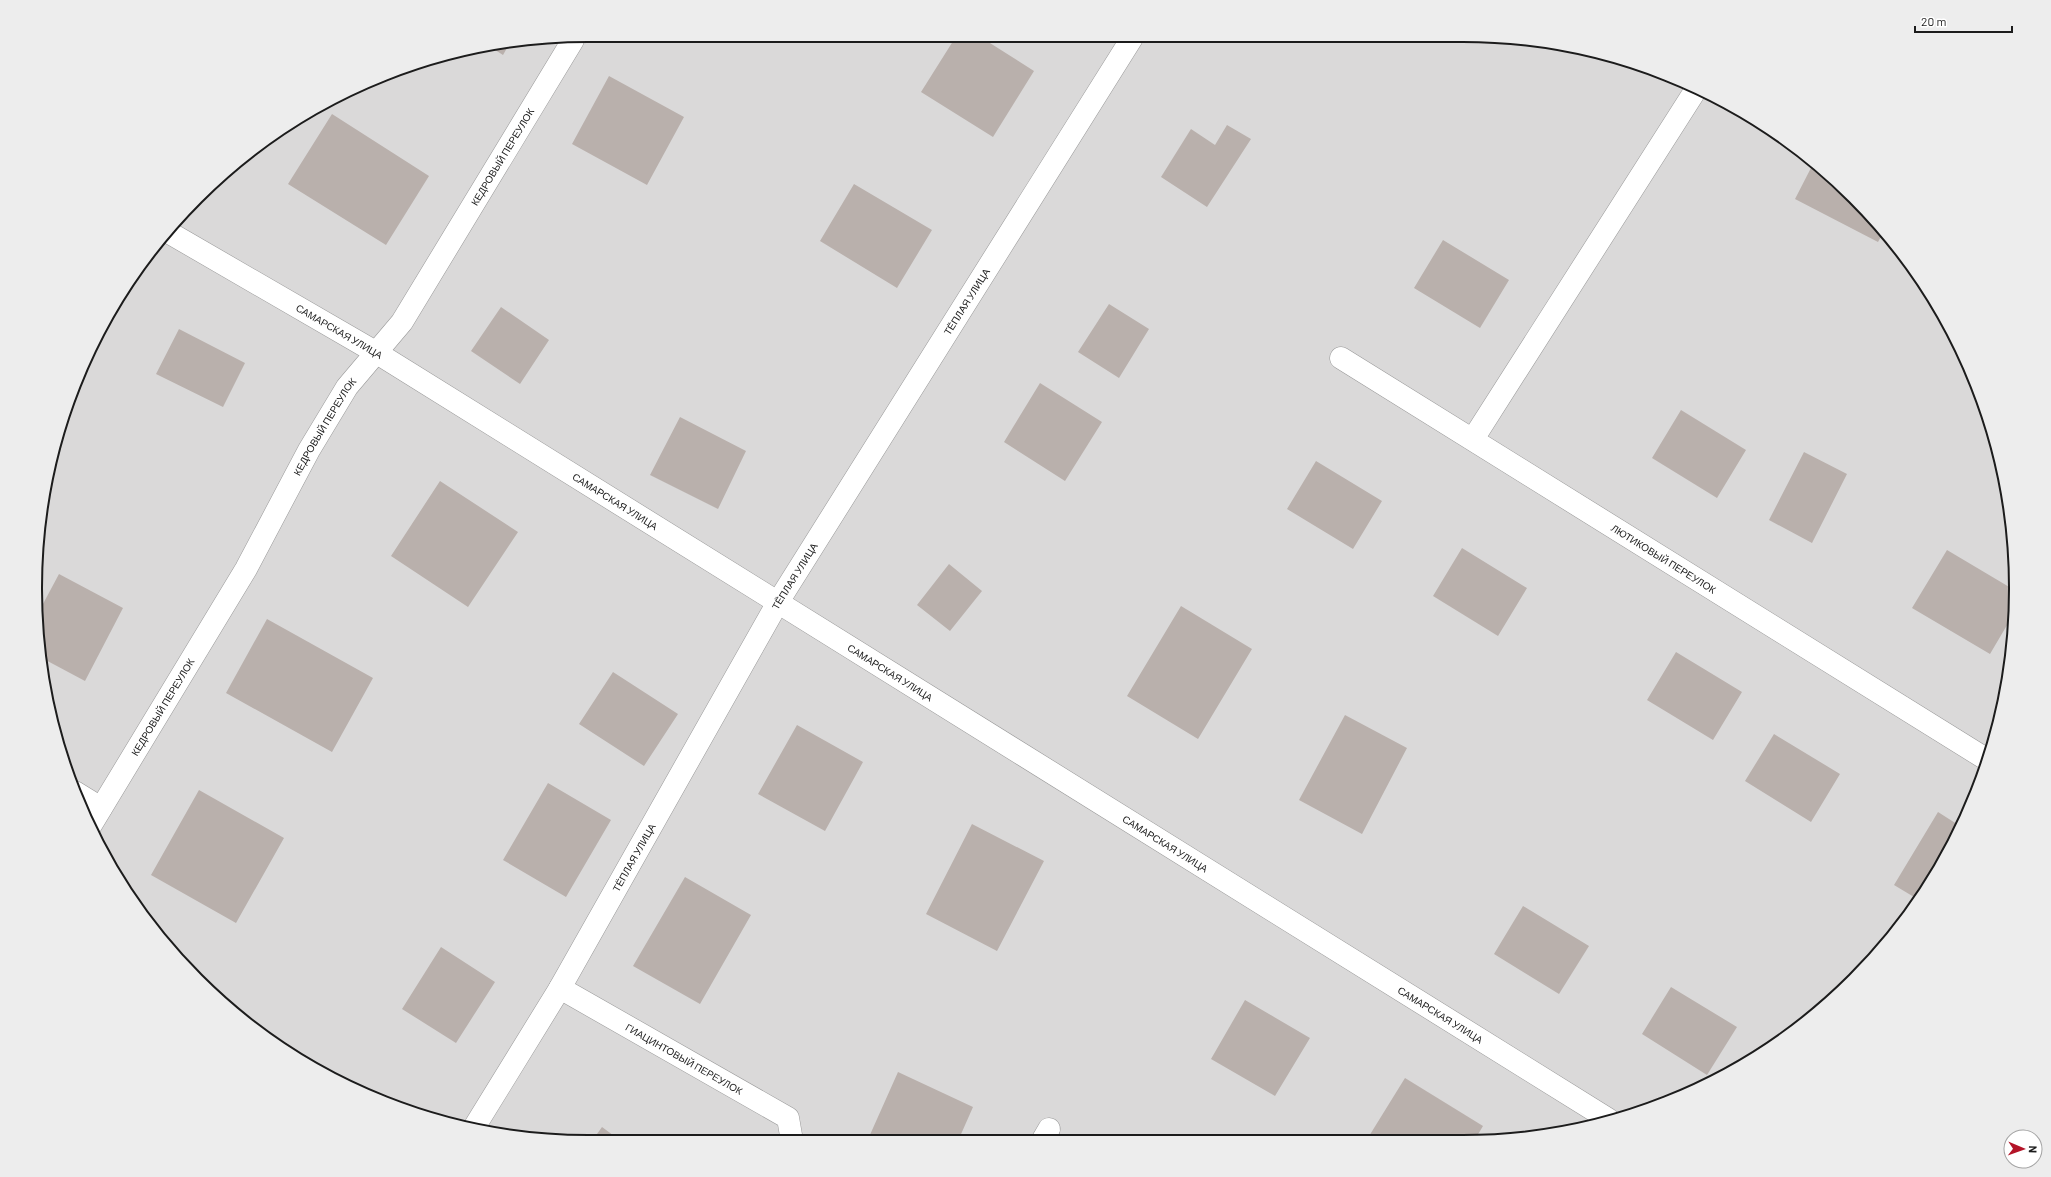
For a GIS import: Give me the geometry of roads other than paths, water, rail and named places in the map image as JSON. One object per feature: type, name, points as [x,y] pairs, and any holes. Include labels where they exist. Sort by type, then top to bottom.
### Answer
[{"type":"street","name":"КЕДРОВЫЙ ПЕРЕУЛОК","points":[[96,817],[246,569],[309,450],[347,387],[402,322],[572,42]]},
{"type":"street","name":"ТЁПЛАЯ УЛИЦА","points":[[477,1123],[560,988],[778,602],[1129,42]]},
{"type":"street","points":[[1473,439],[1693,93]]},
{"type":"street","name":"САМАРСКАЯ УЛИЦА","points":[[173,235],[377,353],[1603,1116]]},
{"type":"street","name":"ЛЮТИКОВЫЙ ПЕРЕУЛОК","points":[[1341,358],[1982,757]]},
{"type":"street","points":[[89,809],[96,817]]},
{"type":"street","name":"ГИАЦИНТОВЫЙ ПЕРЕУЛОК","points":[[560,988],[788,1118],[791,1135]]}]
